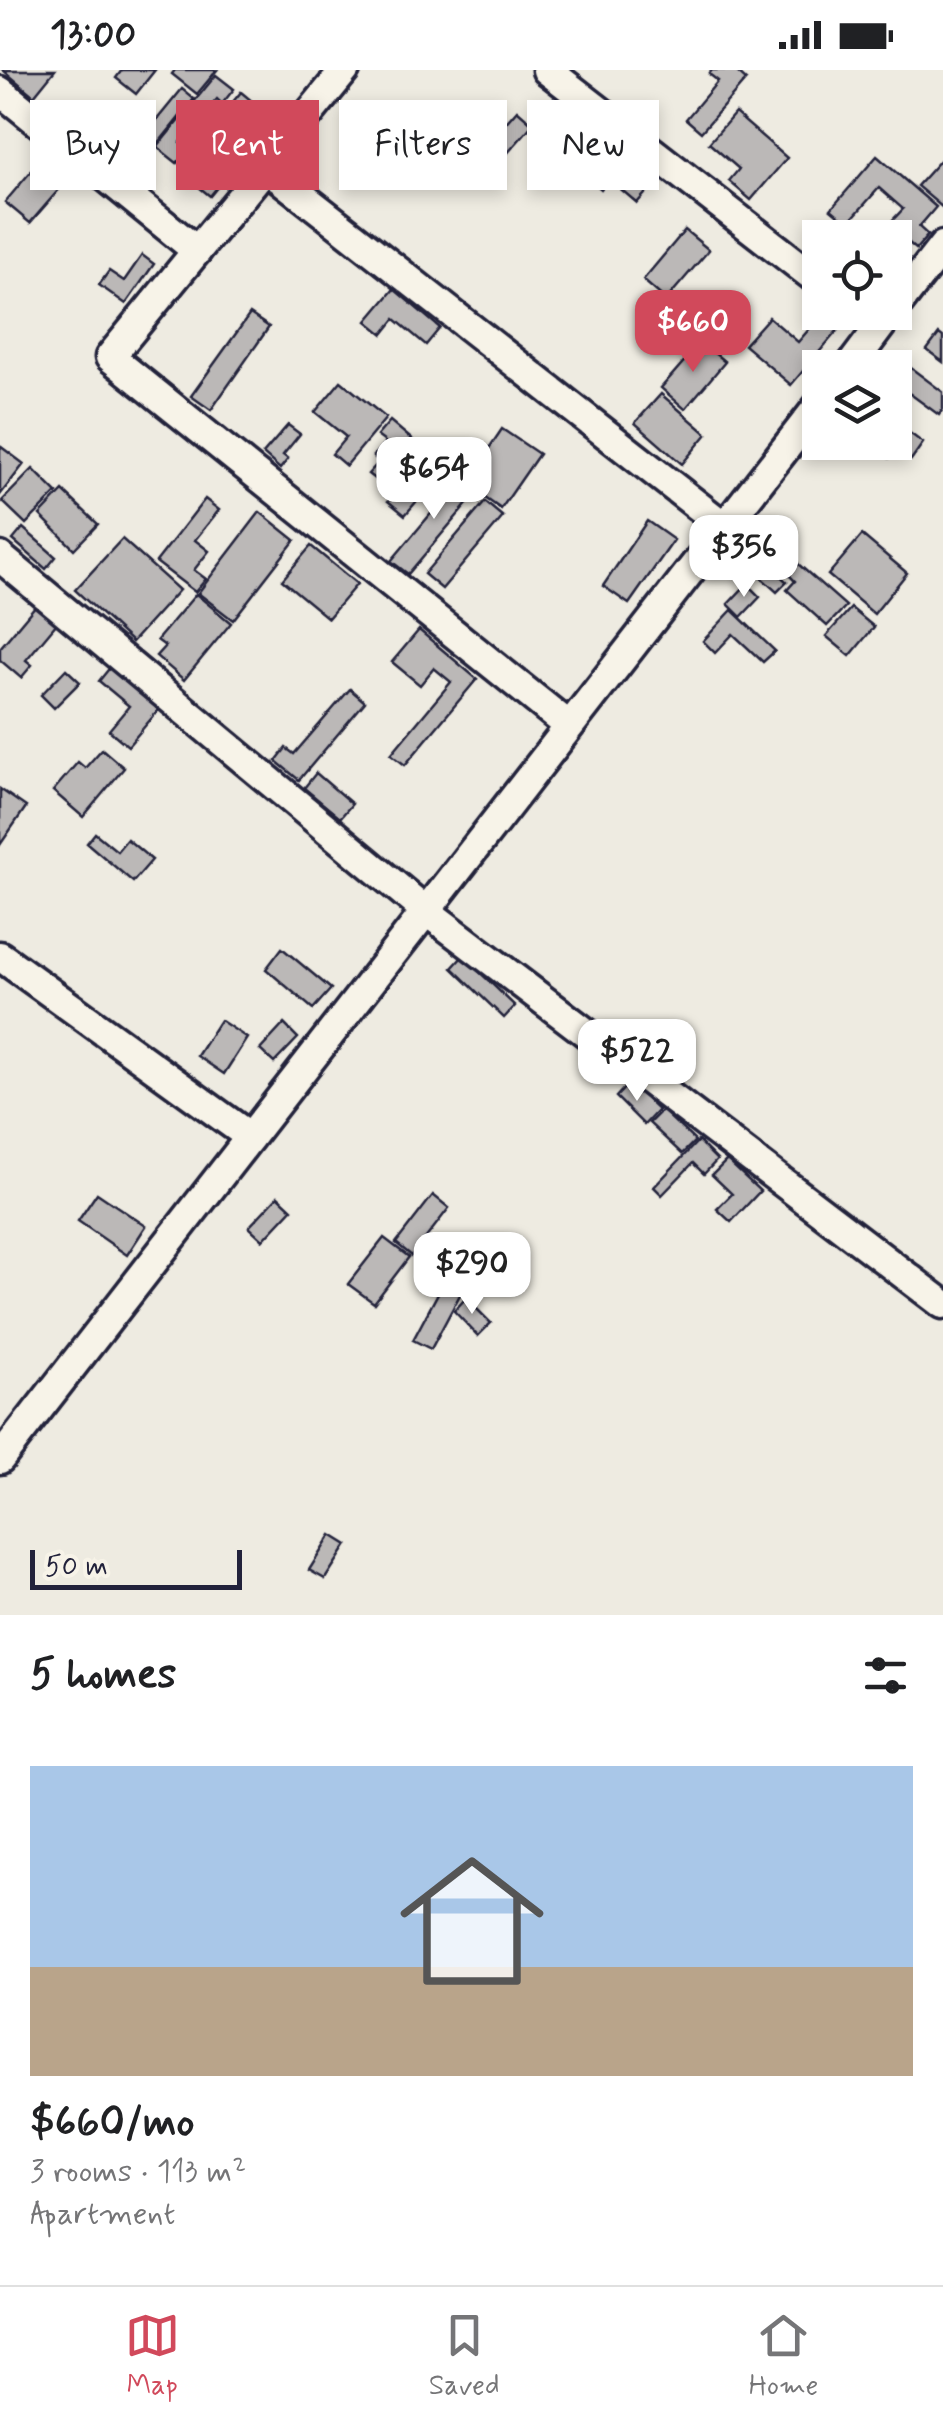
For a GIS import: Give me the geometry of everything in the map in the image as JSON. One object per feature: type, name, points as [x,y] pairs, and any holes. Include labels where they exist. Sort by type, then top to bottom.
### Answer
[{"type":"street","points":[[319,102],[345,70]]},
{"type":"street","points":[[547,70],[802,268]]},
{"type":"street","points":[[0,91],[197,251]]},
{"type":"street","points":[[246,190],[110,357],[569,726]]},
{"type":"street","points":[[294,190],[725,527]]},
{"type":"street","points":[[912,280],[943,246]]},
{"type":"street","points":[[0,1460],[802,427]]},
{"type":"street","points":[[0,557],[426,912],[943,1304]]},
{"type":"street","points":[[0,956],[250,1137]]},
{"type":"building","points":[[3,70],[55,70],[34,96]]},
{"type":"building","points":[[122,70],[155,70],[136,94],[116,78]]},
{"type":"building","points":[[175,70],[217,70],[197,94],[172,74]]},
{"type":"building","points":[[712,70],[735,70],[746,80],[701,132],[686,119],[718,81],[709,74]]},
{"type":"building","points":[[216,75],[234,89],[225,100],[196,100]]},
{"type":"building","points":[[182,89],[194,99],[176,100],[176,121],[157,145],[156,121]]},
{"type":"building","points":[[241,92],[251,100],[234,100]]},
{"type":"building","points":[[517,110],[527,119],[527,131],[507,154],[507,121]]},
{"type":"building","points":[[735,113],[787,158],[751,200],[729,181],[739,169],[709,143]]},
{"type":"building","points":[[176,124],[176,162],[157,147]]},
{"type":"building","points":[[877,156],[936,207],[919,227],[928,235],[916,249],[912,246],[912,220],[893,220],[903,209],[879,188],[851,220],[844,220],[831,209]]},
{"type":"building","points":[[943,157],[943,208],[917,186]]},
{"type":"building","points":[[30,173],[30,190],[59,190],[30,223],[5,202]]},
{"type":"building","points":[[622,190],[648,190],[637,203]]},
{"type":"building","points":[[685,230],[709,250],[666,300],[643,280]]},
{"type":"building","points":[[142,255],[154,264],[126,304],[99,285],[109,271],[124,281]]},
{"type":"building","points":[[394,289],[440,328],[426,345],[395,319],[383,334],[367,321]]},
{"type":"building","points":[[663,311],[697,341],[684,356],[650,327]]},
{"type":"building","points":[[250,314],[269,327],[211,410],[191,396]]},
{"type":"building","points":[[769,317],[798,342],[808,330],[838,330],[821,350],[802,350],[802,372],[791,385],[744,345]]},
{"type":"building","points":[[939,334],[943,337],[943,362],[927,350]]},
{"type":"building","points":[[701,342],[725,362],[685,409],[661,388]]},
{"type":"building","points":[[912,369],[943,392],[939,415],[912,395]]},
{"type":"building","points":[[341,381],[386,418],[346,466],[332,454],[346,437],[315,412]]},
{"type":"building","points":[[661,394],[707,434],[682,464],[635,423]]},
{"type":"building","points":[[390,421],[416,443],[381,484],[368,474],[379,462],[373,456],[385,442],[377,436]]},
{"type":"building","points":[[288,425],[300,434],[283,455],[288,459],[280,469],[263,454]]},
{"type":"building","points":[[502,429],[539,454],[501,509],[465,484]]},
{"type":"building","points":[[912,435],[923,443],[912,459]]},
{"type":"building","points":[[417,445],[445,468],[405,515],[388,501],[417,467],[405,458]]},
{"type":"building","points":[[0,446],[24,464],[0,495]]},
{"type":"building","points":[[33,469],[57,493],[26,524],[2,501]]},
{"type":"building","points":[[444,471],[474,496],[408,574],[391,561],[445,497],[432,486]]},
{"type":"building","points":[[63,491],[98,524],[74,549],[40,515]]},
{"type":"building","points":[[205,499],[219,510],[195,540],[209,551],[194,570],[206,579],[195,592],[156,562]]},
{"type":"building","points":[[485,502],[503,517],[442,589],[424,574]]},
{"type":"building","points":[[260,512],[295,540],[233,620],[198,593]]},
{"type":"building","points":[[647,521],[674,540],[629,604],[603,586]]},
{"type":"building","points":[[23,528],[56,557],[46,569],[13,540]]},
{"type":"building","points":[[862,535],[907,573],[874,614],[828,575]]},
{"type":"building","points":[[122,539],[179,590],[132,642],[75,590]]},
{"type":"building","points":[[311,546],[357,584],[328,618],[282,580]]},
{"type":"building","points":[[766,562],[787,582],[777,592],[756,573]]},
{"type":"building","points":[[797,563],[846,606],[827,626],[787,590],[795,581],[787,573]]},
{"type":"building","points":[[747,584],[760,597],[741,617],[728,604]]},
{"type":"building","points":[[196,594],[231,623],[184,680],[156,656],[165,646],[157,640]]},
{"type":"building","points":[[36,605],[57,623],[26,660],[32,665],[21,678],[0,660],[0,648]]},
{"type":"building","points":[[851,608],[874,627],[850,656],[826,636]]},
{"type":"building","points":[[732,610],[775,651],[763,662],[733,634],[715,653],[703,641]]},
{"type":"building","points":[[419,630],[477,679],[405,765],[391,754],[451,682],[434,668],[420,685],[392,662]]},
{"type":"building","points":[[112,665],[162,706],[128,746],[109,730],[129,706],[99,681]]},
{"type":"building","points":[[66,669],[80,682],[54,708],[41,695]]},
{"type":"building","points":[[350,689],[365,702],[299,780],[276,761],[286,748],[294,754]]},
{"type":"building","points":[[102,749],[124,768],[83,817],[53,791],[78,762],[85,768]]},
{"type":"building","points":[[316,773],[352,804],[340,818],[304,788]]},
{"type":"building","points":[[0,789],[26,807],[0,845]]},
{"type":"building","points":[[95,833],[117,851],[127,839],[152,860],[133,882],[87,843]]},
{"type":"building","points":[[282,948],[331,989],[313,1009],[266,969]]},
{"type":"building","points":[[463,956],[515,1006],[504,1018],[452,968]]},
{"type":"building","points":[[220,1020],[247,1038],[224,1074],[197,1056]]},
{"type":"building","points":[[284,1024],[298,1038],[274,1063],[260,1050]]},
{"type":"building","points":[[629,1083],[658,1110],[644,1125],[616,1097]]},
{"type":"building","points":[[662,1110],[695,1141],[682,1154],[649,1123]]},
{"type":"building","points":[[698,1141],[717,1160],[704,1174],[693,1163],[662,1195],[654,1187]]},
{"type":"building","points":[[727,1160],[760,1191],[731,1222],[717,1209],[732,1194],[712,1175]]},
{"type":"building","points":[[97,1193],[146,1226],[127,1255],[78,1221]]},
{"type":"building","points":[[433,1195],[449,1208],[412,1256],[396,1243]]},
{"type":"building","points":[[278,1196],[292,1209],[263,1240],[249,1227]]},
{"type":"building","points":[[384,1238],[409,1257],[374,1303],[348,1284]]},
{"type":"building","points":[[445,1280],[463,1289],[431,1349],[413,1340]]},
{"type":"building","points":[[466,1298],[491,1323],[478,1336],[454,1311]]},
{"type":"building","points":[[331,1535],[347,1545],[325,1579],[309,1570]]}]
